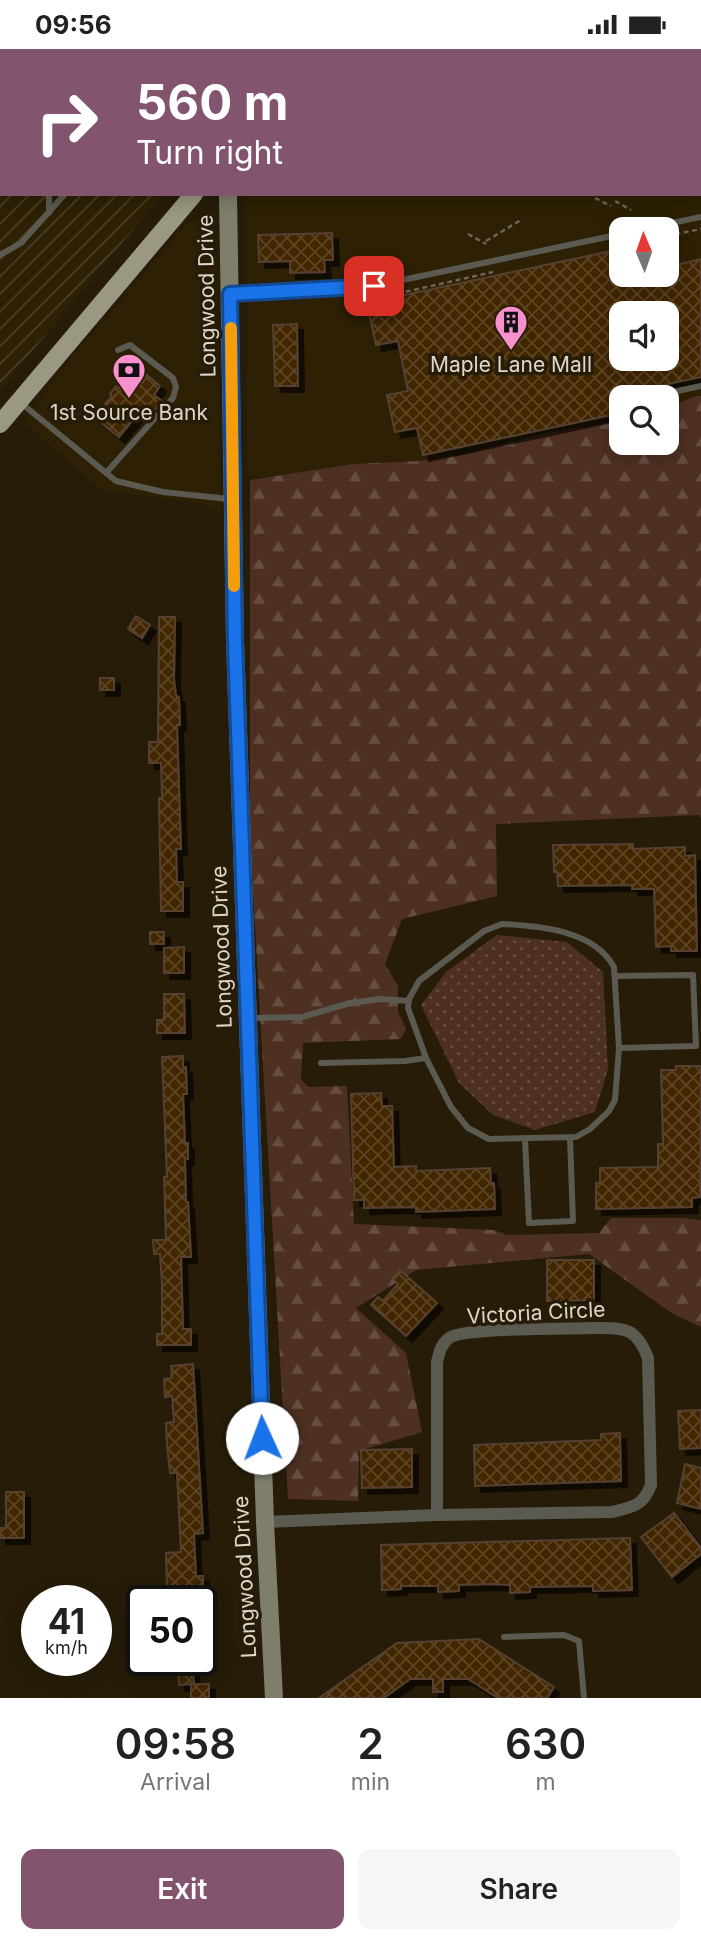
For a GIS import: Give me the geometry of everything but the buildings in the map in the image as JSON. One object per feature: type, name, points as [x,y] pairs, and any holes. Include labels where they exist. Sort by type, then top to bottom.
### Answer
[{"type":"main road","points":[[0,424],[192,196]]},
{"type":"main road","name":"Longwood Drive","points":[[228,196],[235,641],[265,1522],[274,1698]]},
{"type":"street","name":"Victoria Circle","points":[[265,1522],[612,1512],[633,1507],[646,1497],[651,1485],[648,1358],[641,1339],[630,1332],[615,1328],[471,1332],[450,1337],[439,1350],[437,1362],[437,1515]]},
{"type":"lane","points":[[49,196],[49,213]]},
{"type":"lane","points":[[0,255],[21,243],[63,196]]},
{"type":"lane","points":[[679,222],[701,217]]},
{"type":"lane","points":[[230,294],[374,286],[609,237]]},
{"type":"lane","points":[[106,473],[173,398],[176,387],[173,378],[130,345],[118,350]]},
{"type":"lane","points":[[679,391],[701,386]]},
{"type":"lane","points":[[20,402],[116,481],[163,492],[233,499]]},
{"type":"lane","points":[[502,924],[536,926],[563,932],[587,942],[609,957],[616,976],[619,1048],[615,1100],[609,1111],[590,1129],[576,1137],[489,1139],[468,1128],[451,1107],[426,1058],[408,1008],[409,1000],[419,981],[484,931],[502,924]]},
{"type":"lane","points":[[616,976],[693,975],[696,1046],[619,1048]]},
{"type":"lane","points":[[247,1018],[302,1017],[350,1003],[380,999],[409,1000]]},
{"type":"lane","points":[[321,1063],[426,1058]]},
{"type":"lane","points":[[525,1139],[529,1223],[573,1221],[570,1137]]},
{"type":"lane","points":[[504,1637],[564,1635],[579,1641],[584,1698]]},
{"type":"path","points":[[595,198],[611,206]]},
{"type":"path","points":[[615,201],[631,210]]},
{"type":"path","points":[[468,234],[486,242],[521,220]]},
{"type":"path","points":[[679,234],[701,229]]},
{"type":"path","points":[[356,303],[499,271]]},
{"type":"shaded area","points":[[0,196],[161,196],[0,390]]},
{"type":"shaded area","points":[[246,196],[701,196],[701,403],[679,408],[679,385],[609,385],[609,424],[354,480],[247,476]]},
{"type":"shaded area","points":[[198,218],[203,220],[216,254],[221,514],[207,504],[102,491],[24,422],[58,374],[186,225]]},
{"type":"green space","points":[[701,396],[701,818],[698,815],[496,824],[497,896],[402,919],[385,964],[398,986],[398,1012],[406,1029],[401,1039],[303,1043],[301,1079],[308,1087],[347,1086],[354,1224],[494,1230],[507,1235],[599,1233],[611,1218],[701,1220],[701,1327],[673,1314],[589,1254],[416,1270],[356,1308],[406,1353],[422,1432],[359,1451],[358,1501],[288,1499],[250,839],[250,480],[353,464],[419,461],[467,454],[541,434],[609,423],[609,455],[679,455],[679,403]]},
{"type":"green space","points":[[497,935],[567,942],[603,972],[608,1069],[595,1112],[535,1130],[493,1115],[459,1083],[421,1005],[446,972]]},
{"type":"slow traffic","points":[[231,328],[234,586]]},
{"type":"place","name":"Maple Lane Mall","points":[[511,352]]},
{"type":"place","name":"1st Source Bank","points":[[129,400]]},
{"type":"route","points":[[262,1438],[235,641],[230,294],[374,286]]}]
